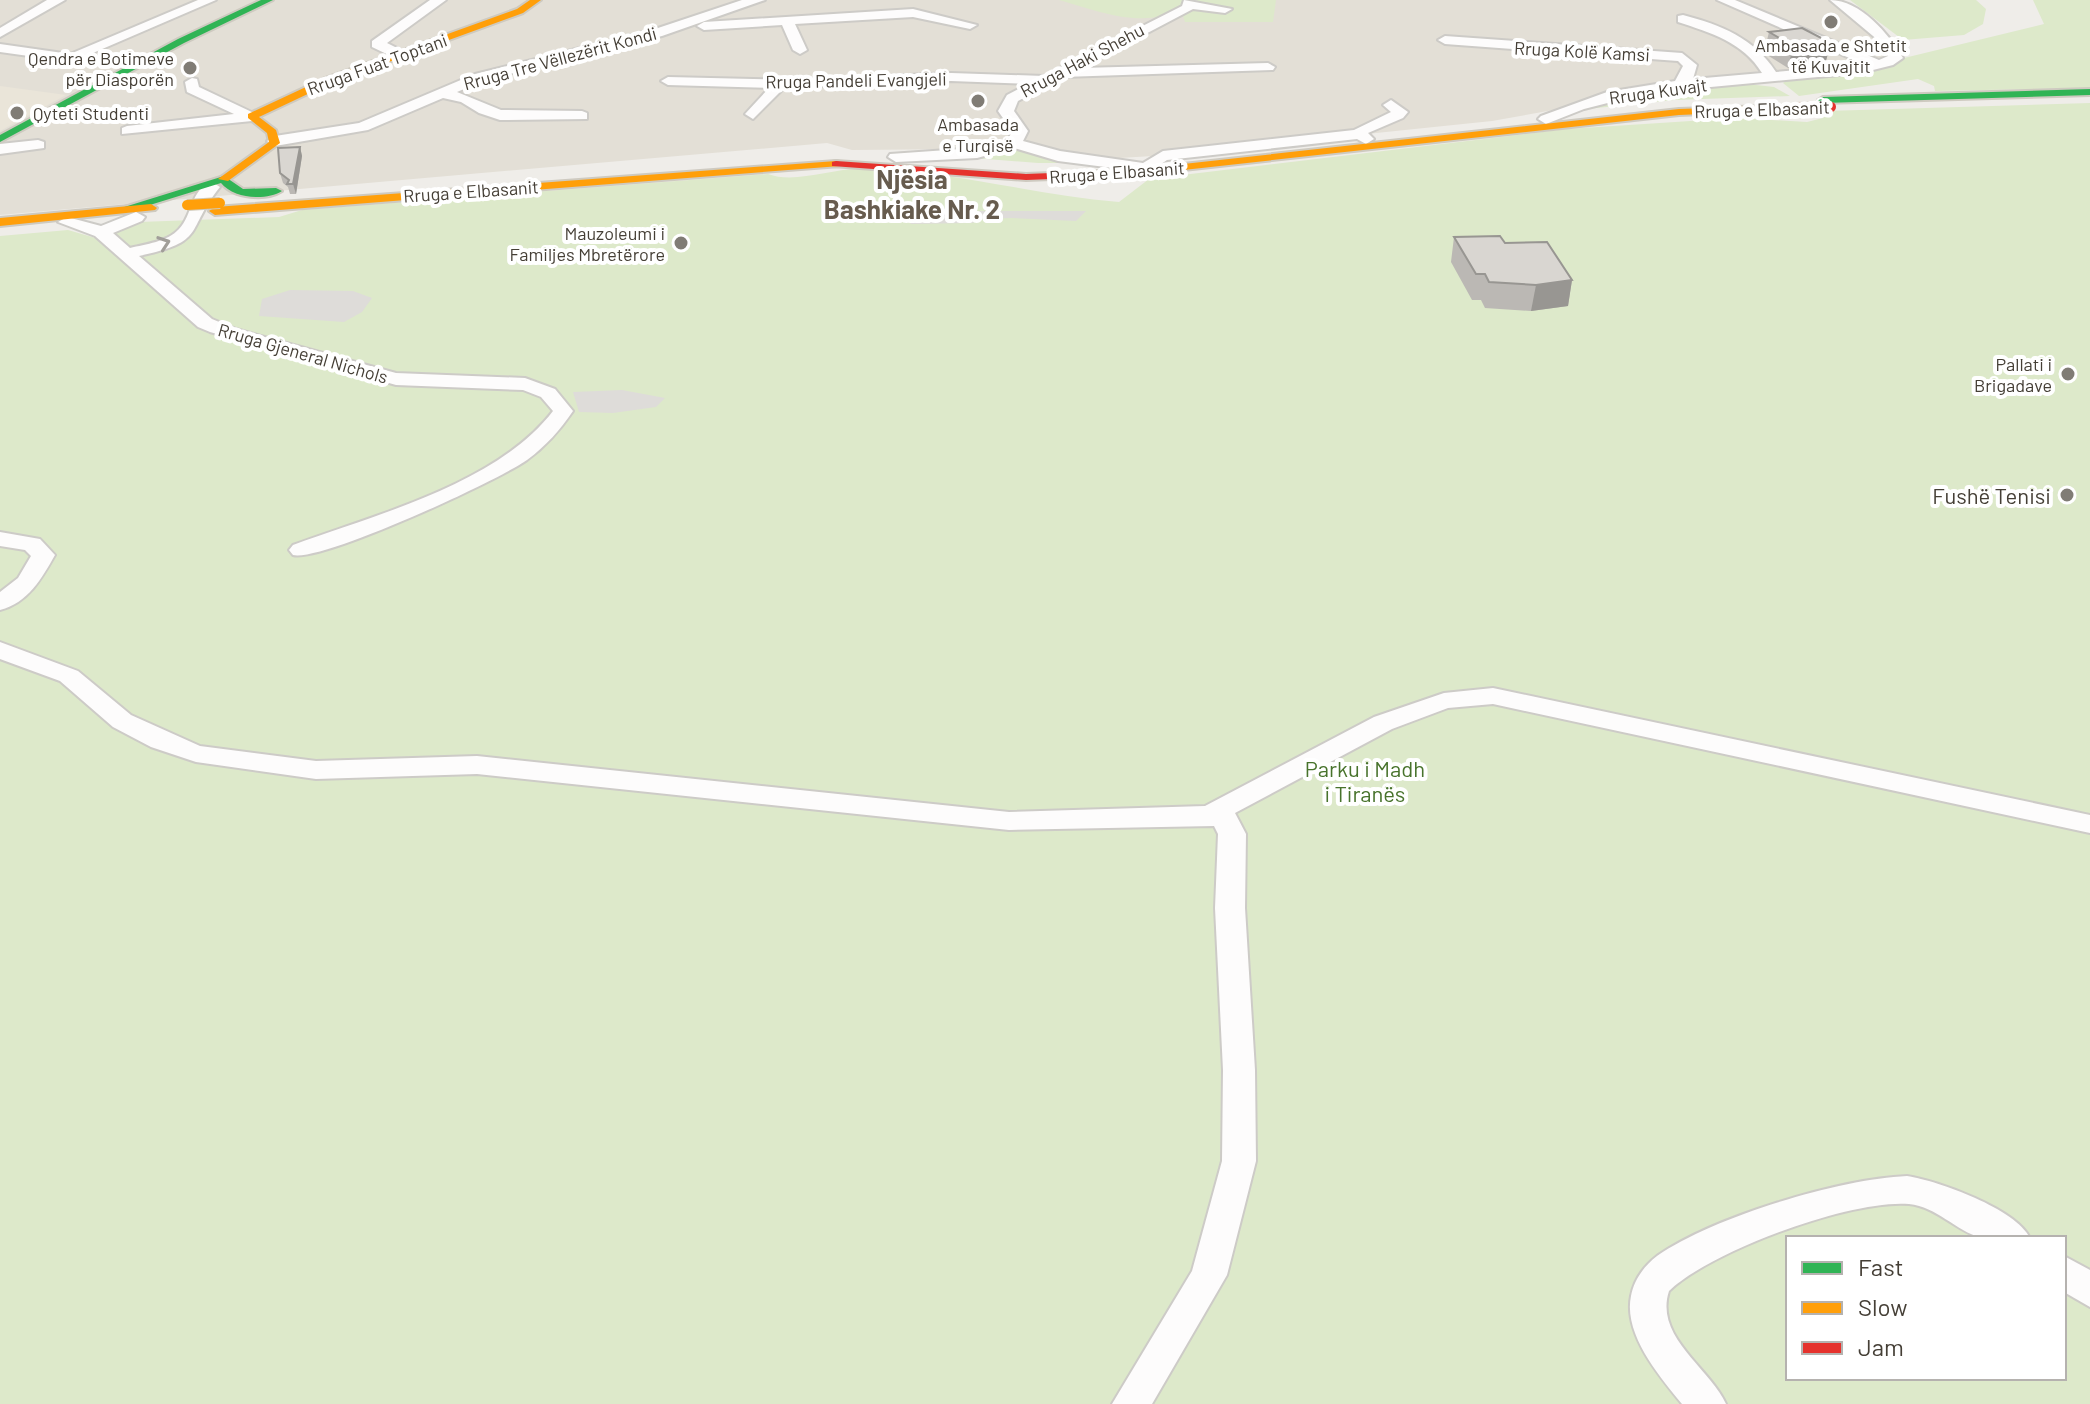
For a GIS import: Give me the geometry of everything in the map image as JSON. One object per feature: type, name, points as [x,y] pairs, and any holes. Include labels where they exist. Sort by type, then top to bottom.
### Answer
[{"type":"main road","points":[[0,139],[181,41],[268,0]]},
{"type":"main road","name":"Rruga Fuat Toptani","points":[[252,116],[327,81],[520,11],[536,0]]},
{"type":"main road","points":[[1634,117],[1748,115],[1802,119],[1815,113],[1773,79]]},
{"type":"main road","name":"Rruga e Elbasanit","points":[[218,207],[359,191],[816,157],[896,157],[1045,169],[1144,165],[1363,136],[1665,105],[1827,103],[2090,92]]},
{"type":"main road","name":"Rruga e Elbasanit","points":[[1827,103],[2090,99]]},
{"type":"main road","name":"Rruga e Elbasanit","points":[[0,222],[843,163],[1026,177],[1097,177],[1634,117],[1792,104]]},
{"type":"main road","points":[[252,116],[268,128],[275,141]]},
{"type":"main road","name":"Rruga Tre Vëllezërit Kondi","points":[[224,179],[267,151],[275,141]]},
{"type":"main road","points":[[130,213],[224,179],[230,189],[238,193],[359,191]]},
{"type":"main road","name":"Rruga e Elbasanit","points":[[0,230],[130,213]]},
{"type":"street","points":[[0,33],[30,19],[35,11],[58,0]]},
{"type":"street","points":[[185,0],[206,1]]},
{"type":"street","points":[[400,55],[377,44],[439,0]]},
{"type":"street","name":"Rruga Tre Vëllezërit Kondi","points":[[275,141],[363,127],[439,93],[518,66],[673,28],[714,11],[758,0]]},
{"type":"street","points":[[1724,0],[1878,65],[1896,58],[1896,53],[1885,39],[1837,0]]},
{"type":"street","points":[[0,48],[72,58],[206,1]]},
{"type":"street","points":[[1190,3],[1225,9]]},
{"type":"street","name":"Rruga Haki Shehu","points":[[1014,143],[1020,131],[1006,111],[1008,103],[1018,93],[1190,3]]},
{"type":"street","points":[[673,28],[913,13],[970,25]]},
{"type":"street","points":[[1683,19],[1740,39],[1753,49],[1773,79]]},
{"type":"street","points":[[786,20],[800,50]]},
{"type":"street","name":"Rruga Kolë Kamsi","points":[[1445,40],[1592,53],[1672,55],[1689,61],[1690,65],[1687,77],[1679,85]]},
{"type":"street","name":"Rruga Kuvajt","points":[[1546,119],[1588,102],[1679,85],[1773,79],[1878,65]]},
{"type":"street","points":[[1051,77],[1268,67]]},
{"type":"street","name":"Rruga Pandeli Evangjeli","points":[[668,81],[780,84],[940,77],[1051,77]]},
{"type":"street","points":[[192,82],[192,89],[252,116]]},
{"type":"street","points":[[753,114],[780,84]]},
{"type":"street","points":[[439,93],[466,98],[491,113],[582,116]]},
{"type":"street","points":[[1363,136],[1367,127],[1398,115],[1400,112],[1391,105]]},
{"type":"street","points":[[127,131],[252,116]]},
{"type":"street","points":[[896,157],[977,153],[1014,143],[1058,156],[1144,165]]},
{"type":"street","points":[[0,149],[38,145]]},
{"type":"street","name":"Rruga Tre Vëllezërit Kondi","points":[[127,254],[180,237],[189,228],[207,191],[224,179]]},
{"type":"street","points":[[101,232],[130,213]]},
{"type":"street","name":"Rruga Gjeneral Nichols","points":[[67,222],[86,225],[101,232],[205,323],[222,331],[308,353],[381,377],[412,382],[511,381],[529,385],[558,400],[563,411],[558,422],[521,455],[445,493],[301,550]]},
{"type":"street","points":[[0,539],[32,544],[41,550],[43,559],[28,582],[0,603]]},
{"type":"street","points":[[0,650],[69,676],[122,721],[160,741],[196,754],[316,770],[477,765],[1009,821],[1210,815],[1225,820],[1232,834],[1230,908],[1239,1070],[1239,1161],[1209,1275],[1131,1404]]},
{"type":"street","points":[[1210,815],[1383,723],[1444,701],[1493,696],[1534,702],[2090,824]]},
{"type":"street","points":[[1707,1404],[1670,1357],[1652,1325],[1649,1303],[1654,1282],[1679,1259],[1775,1221],[1882,1189],[1909,1190],[1940,1199],[2008,1236]]},
{"type":"street","points":[[2066,1273],[2090,1291]]},
{"type":"shaded area","points":[[0,0],[1837,0],[1885,39],[1890,62],[1681,87],[1492,121],[1153,156],[1119,158],[969,149],[852,150],[827,143],[0,215]]},
{"type":"shaded area","name":"Qyteti Studenti","points":[[0,86],[66,95],[0,131]]},
{"type":"shaded area","points":[[933,208],[937,211],[1086,211],[1076,221],[1011,218],[983,219],[972,223],[911,224],[903,213]]},
{"type":"shaded area","points":[[290,290],[353,291],[372,298],[362,312],[344,322],[259,316],[262,299]]},
{"type":"shaded area","points":[[622,390],[665,398],[656,407],[613,413],[579,412],[573,392]]},
{"type":"green space","points":[[1059,0],[1187,2],[1173,12],[1142,18],[1108,14]]},
{"type":"green space","points":[[1197,0],[1276,0],[1273,22],[1185,22],[1183,16],[1197,8],[1229,8],[1197,4]]},
{"type":"green space","points":[[1850,0],[1976,0],[1986,9],[1983,24],[1964,35],[1903,40]]},
{"type":"green space","points":[[2033,0],[2090,0],[2090,88],[1935,91],[1934,86],[1918,79],[1799,96],[1783,83],[1788,79],[1900,59],[2044,24]]},
{"type":"green space","points":[[1747,84],[1774,87],[1790,96],[1674,100],[1587,109],[1645,94]]},
{"type":"green space","name":"Parku i Madh i Tiranës","points":[[2090,103],[2090,1404],[0,1404],[0,236],[68,230],[99,239],[139,222],[279,217],[302,210],[768,174],[801,177],[858,169],[924,173],[1119,202],[1149,179],[1567,129],[1737,118],[1807,122],[1823,118],[1826,111]]},
{"type":"green space","points":[[1013,147],[1095,163],[1038,163],[961,157]]},
{"type":"building","points":[[1802,28],[1831,43],[1793,46],[1769,32]]},
{"type":"building","points":[[300,147],[293,184],[287,184],[289,180],[280,173],[278,148]]},
{"type":"building","points":[[1500,236],[1505,243],[1547,242],[1572,280],[1536,285],[1489,282],[1485,274],[1476,274],[1454,237]]},
{"type":"traffic: fast","points":[[0,139],[181,41],[268,0]]},
{"type":"traffic: fast","points":[[1823,100],[2090,92]]},
{"type":"traffic: fast","points":[[124,209],[224,179],[240,192],[276,191]]},
{"type":"traffic: slow","points":[[224,179],[275,143],[272,132],[252,116],[327,81],[520,11],[536,0]]},
{"type":"traffic: slow","points":[[1129,173],[1679,112],[1795,108]]},
{"type":"traffic: slow","points":[[215,211],[836,164]]},
{"type":"traffic: slow","points":[[187,205],[220,203]]},
{"type":"traffic: slow","points":[[0,222],[151,208]]},
{"type":"traffic: jam","points":[[1795,108],[1831,107]]},
{"type":"traffic: jam","points":[[836,164],[1026,177],[1129,173]]},
{"type":"place","name":"Ambasada e Shtetit të Kuvajtit","points":[[1831,22]]},
{"type":"place","name":"Qendra e Botimeve për Diasporën","points":[[190,68]]},
{"type":"place","name":"Ambasada e Turqisë","points":[[978,101]]},
{"type":"place","name":"Qyteti Studenti","points":[[17,113]]},
{"type":"place","name":"Mauzoleumi i Familjes Mbretërore","points":[[681,243]]},
{"type":"place","name":"Pallati i Brigadave","points":[[2068,374]]},
{"type":"place","name":"Fushë Tenisi","points":[[2067,495]]},
{"type":"district","name":"Njësia Bashkiake Nr. 2","points":[[912,193]]}]
